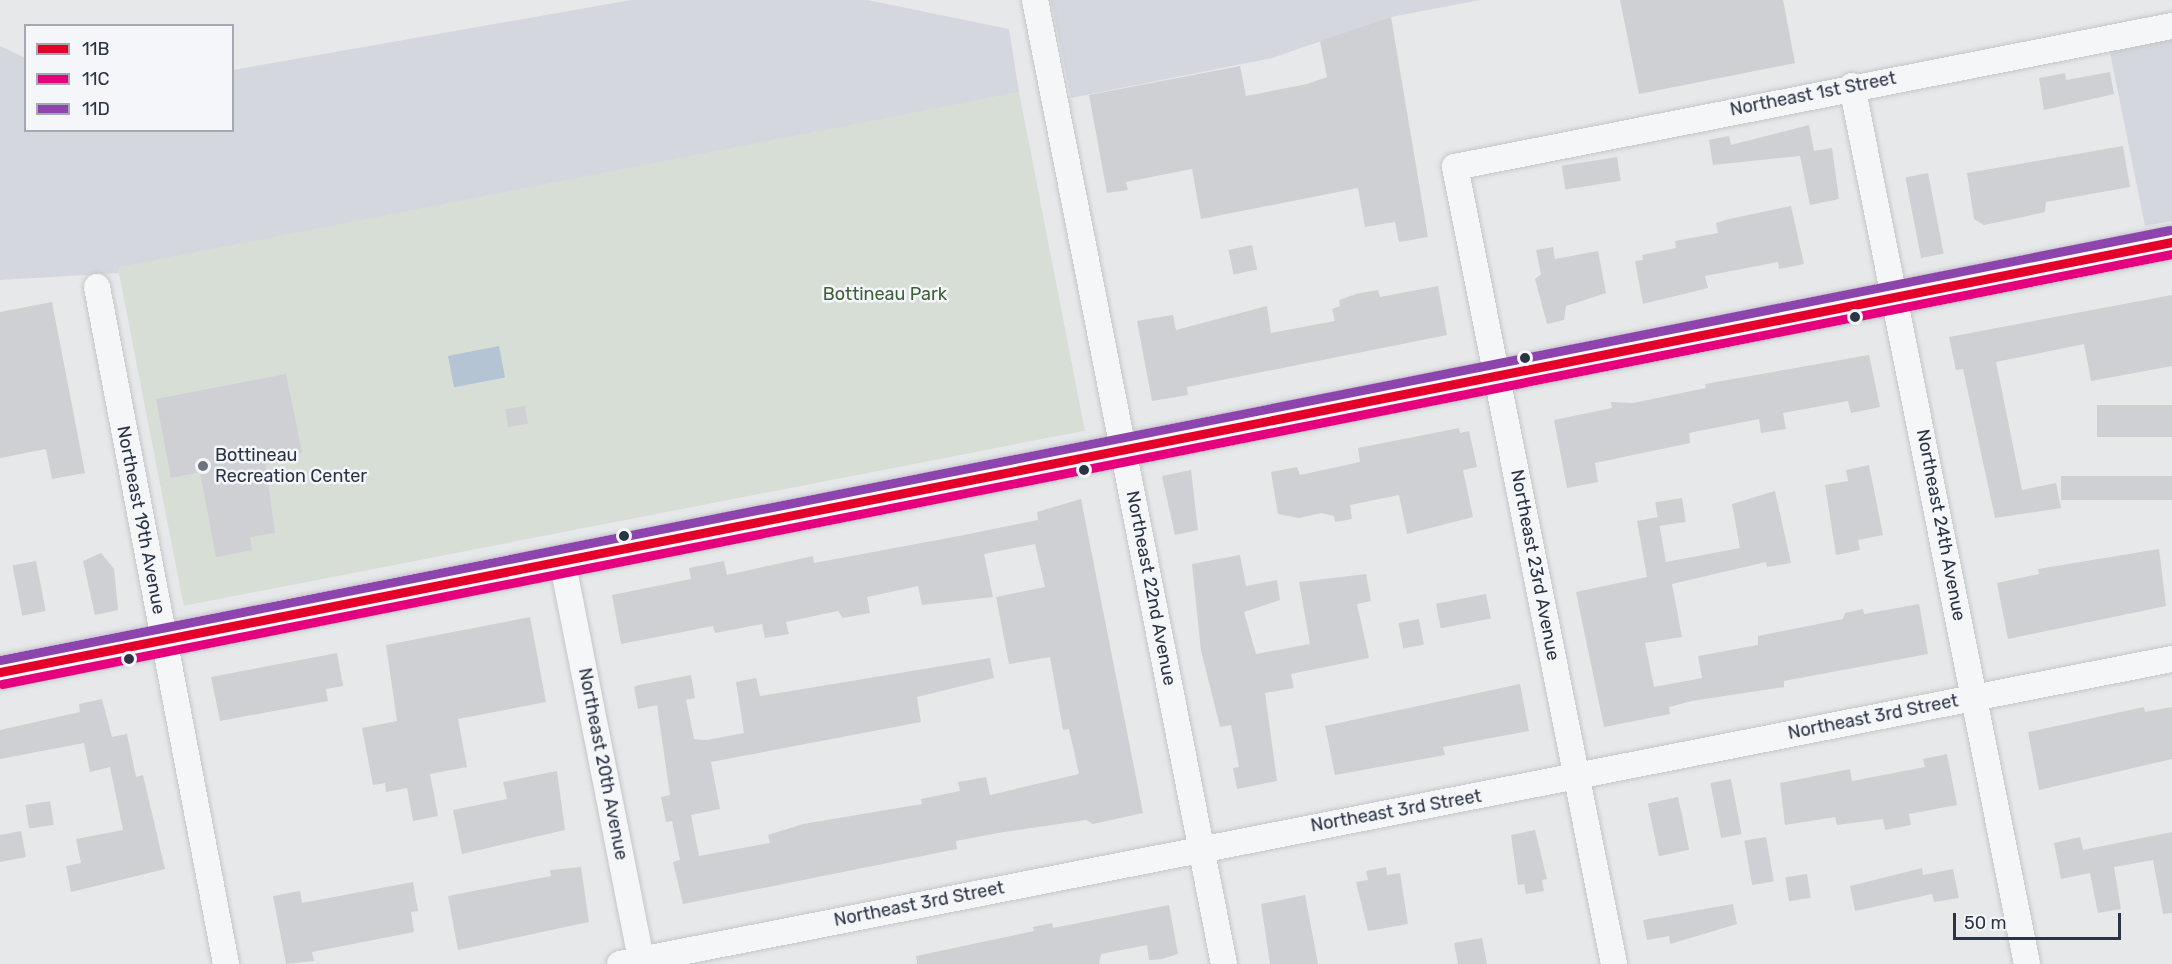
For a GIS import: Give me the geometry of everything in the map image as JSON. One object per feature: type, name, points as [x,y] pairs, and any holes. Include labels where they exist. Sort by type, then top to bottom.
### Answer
[{"type":"street","name":"Northeast 22nd Avenue","points":[[1035,0],[1224,964]]},
{"type":"street","name":"Northeast 1st Street","points":[[1455,167],[1852,86],[2172,26]]},
{"type":"street","name":"Northeast 24th Avenue","points":[[1852,86],[2027,964]]},
{"type":"street","name":"Northeast 23rd Avenue","points":[[1455,167],[1614,964]]},
{"type":"street","points":[[0,672],[563,565],[1497,375],[1896,301],[2172,242]]},
{"type":"street","name":"Northeast 19th Avenue","points":[[97,287],[226,964]]},
{"type":"street","name":"Northeast 20th Avenue","points":[[563,565],[635,963]]},
{"type":"street","name":"Northeast 3rd Street","points":[[635,963],[1201,847],[1578,777],[1975,696],[2172,659]]},
{"type":"shaded area","points":[[631,0],[867,0],[1009,29],[1019,92],[119,273],[0,280],[0,46],[24,58],[24,132],[234,132],[234,70]]},
{"type":"shaded area","points":[[1051,0],[1480,0],[1391,17],[1272,58],[1071,98]]},
{"type":"shaded area","points":[[2172,26],[2172,221],[2145,226],[2107,38]]},
{"type":"green space","name":"Bottineau Park","points":[[1019,92],[1085,431],[184,606],[118,267]]},
{"type":"water","points":[[499,346],[505,377],[454,387],[448,356]]},
{"type":"building","points":[[1620,0],[1783,0],[1795,63],[1639,94]]},
{"type":"building","points":[[1391,17],[1428,237],[1399,242],[1395,222],[1365,227],[1358,188],[1201,219],[1192,169],[1126,182],[1128,190],[1107,193],[1089,95],[1240,66],[1246,96],[1307,84],[1327,77],[1320,41]]},
{"type":"building","points":[[2110,72],[2114,94],[2044,110],[2039,78],[2065,73],[2066,80]]},
{"type":"building","points":[[1809,125],[1814,151],[1832,148],[1839,199],[1810,205],[1800,156],[1713,165],[1709,140],[1729,136],[1731,145]]},
{"type":"building","points":[[2123,146],[2130,187],[2046,202],[2045,212],[2004,221],[1984,225],[1974,219],[1967,173]]},
{"type":"building","points":[[1617,157],[1621,181],[1565,189],[1562,166]]},
{"type":"building","points":[[1928,173],[1944,253],[1921,258],[1905,177]]},
{"type":"building","points":[[1791,206],[1804,264],[1779,269],[1778,262],[1705,276],[1708,288],[1643,304],[1635,261],[1643,260],[1642,255],[1676,248],[1675,241],[1718,233],[1716,223]]},
{"type":"building","points":[[1252,245],[1257,269],[1234,274],[1229,250]]},
{"type":"building","points":[[1553,247],[1555,259],[1598,251],[1606,293],[1566,306],[1564,320],[1547,324],[1535,279],[1541,274],[1536,250]]},
{"type":"building","points":[[1438,286],[1447,335],[1187,387],[1188,395],[1152,401],[1137,321],[1173,315],[1176,330],[1267,306],[1271,333],[1335,321],[1332,309],[1340,306],[1339,300],[1356,294],[1378,290],[1380,297]]},
{"type":"building","points":[[2172,295],[2172,366],[2091,381],[2084,344],[1996,362],[2022,490],[2056,483],[2061,508],[1995,518],[1963,369],[1956,370],[1949,337]]},
{"type":"building","points":[[52,302],[85,473],[52,479],[46,449],[0,458],[0,312]]},
{"type":"building","points":[[1869,355],[1880,407],[1851,413],[1848,401],[1783,413],[1786,429],[1761,433],[1759,419],[1689,433],[1690,443],[1595,463],[1598,482],[1567,488],[1554,420],[1612,408],[1611,402],[1633,403],[1706,388],[1705,384]]},
{"type":"building","name":"Bottineau Recreation Center","points":[[286,374],[302,453],[265,460],[275,533],[250,537],[252,550],[216,557],[200,472],[171,478],[156,399]]},
{"type":"building","points":[[2097,405],[2172,405],[2172,437],[2097,437]]},
{"type":"building","points":[[525,406],[528,424],[508,427],[505,409]]},
{"type":"building","points":[[1459,428],[1460,433],[1469,431],[1477,467],[1463,470],[1473,517],[1407,534],[1399,495],[1350,505],[1352,519],[1335,522],[1334,516],[1321,513],[1299,518],[1278,514],[1271,472],[1297,467],[1300,475],[1360,462],[1358,448]]},
{"type":"building","points":[[1869,465],[1883,535],[1858,540],[1860,550],[1836,555],[1825,485],[1848,481],[1846,470]]},
{"type":"building","points":[[1191,470],[1198,530],[1175,535],[1162,476]]},
{"type":"building","points":[[2061,476],[2172,476],[2172,500],[2061,500]]},
{"type":"building","points":[[1775,491],[1791,563],[1767,567],[1766,562],[1672,584],[1682,637],[1645,643],[1654,687],[1702,678],[1698,656],[1758,645],[1758,636],[1843,619],[1845,613],[1863,609],[1864,614],[1919,604],[1928,654],[1784,681],[1784,687],[1692,701],[1669,707],[1670,714],[1604,727],[1576,592],[1647,577],[1637,521],[1658,517],[1666,562],[1740,548],[1732,504]]},
{"type":"building","points":[[1682,498],[1686,522],[1659,526],[1655,502]]},
{"type":"building","points":[[1081,499],[1143,813],[1093,824],[1086,820],[956,841],[957,849],[683,904],[673,862],[680,860],[672,821],[666,822],[661,797],[670,795],[657,705],[638,709],[634,687],[691,675],[695,698],[686,700],[694,739],[707,740],[744,733],[736,682],[756,678],[760,696],[990,658],[994,678],[917,697],[921,722],[711,762],[720,809],[691,815],[699,856],[770,843],[768,835],[803,824],[922,804],[921,799],[960,791],[958,782],[986,777],[990,795],[1079,774],[1069,729],[1063,730],[1050,657],[1009,664],[996,597],[1045,587],[1035,544],[984,554],[993,597],[922,605],[918,586],[867,597],[870,613],[843,618],[838,611],[786,622],[789,634],[765,638],[762,624],[715,633],[713,626],[621,644],[612,595],[691,579],[689,568],[724,561],[727,575],[813,556],[814,563],[1038,520],[1037,512]]},
{"type":"building","points":[[2159,549],[2166,606],[2008,639],[1997,583],[2039,574],[2038,569]]},
{"type":"building","points":[[101,553],[114,569],[118,610],[95,615],[83,561]]},
{"type":"building","points":[[1240,555],[1246,586],[1277,580],[1280,600],[1244,612],[1256,654],[1310,644],[1299,582],[1366,574],[1371,601],[1357,604],[1369,658],[1291,674],[1294,688],[1265,693],[1277,781],[1237,789],[1233,768],[1239,767],[1231,725],[1220,727],[1201,651],[1192,564]]},
{"type":"building","points":[[36,561],[46,611],[22,616],[12,566]]},
{"type":"building","points":[[1486,594],[1491,619],[1441,628],[1436,604]]},
{"type":"building","points":[[530,617],[546,702],[458,719],[467,767],[430,774],[438,816],[413,821],[407,788],[386,792],[385,783],[373,785],[362,728],[397,721],[386,645]]},
{"type":"building","points":[[1419,619],[1424,645],[1403,649],[1398,623]]},
{"type":"building","points":[[337,653],[343,686],[326,689],[328,701],[220,721],[211,677]]},
{"type":"building","points":[[1520,684],[1529,731],[1443,747],[1445,755],[1335,775],[1325,726]]},
{"type":"building","points":[[102,699],[112,737],[127,734],[136,777],[143,775],[165,869],[71,892],[66,866],[81,863],[76,839],[123,830],[110,767],[90,772],[84,743],[0,759],[0,730],[80,712],[79,704]]},
{"type":"building","points":[[2144,707],[2145,712],[2172,707],[2172,759],[2039,790],[2028,732]]},
{"type":"building","points":[[1947,754],[1957,805],[1909,814],[1911,825],[1885,830],[1883,819],[1837,825],[1835,817],[1785,825],[1780,783],[1850,769],[1852,781],[1925,767],[1923,759]]},
{"type":"building","points":[[557,771],[565,830],[462,854],[453,810],[507,799],[503,782]]},
{"type":"building","points":[[1731,779],[1742,834],[1721,838],[1710,783]]},
{"type":"building","points":[[1678,797],[1689,850],[1659,856],[1648,803]]},
{"type":"building","points":[[50,801],[54,825],[29,829],[25,805]]},
{"type":"building","points":[[1535,830],[1547,879],[1542,880],[1544,891],[1526,894],[1524,884],[1518,885],[1511,835]]},
{"type":"building","points":[[21,831],[26,857],[0,862],[0,835]]},
{"type":"building","points":[[2172,832],[2172,913],[2163,914],[2153,860],[2114,867],[2121,909],[2098,913],[2090,873],[2061,879],[2054,843],[2080,837],[2083,850]]},
{"type":"building","points":[[1766,837],[1774,881],[1752,885],[1744,841]]},
{"type":"building","points":[[581,867],[589,922],[458,950],[448,896],[551,876],[550,870]]},
{"type":"building","points":[[1386,867],[1387,875],[1400,873],[1408,924],[1368,931],[1356,882],[1368,880],[1366,871]]},
{"type":"building","points":[[1922,868],[1923,875],[1953,869],[1959,898],[1934,902],[1932,894],[1855,911],[1850,886]]},
{"type":"building","points":[[1807,874],[1811,898],[1789,901],[1785,877]]},
{"type":"building","points":[[413,882],[418,911],[411,912],[414,932],[312,952],[314,961],[286,964],[273,896],[300,891],[302,903]]},
{"type":"building","points":[[1305,895],[1318,964],[1270,964],[1261,904]]},
{"type":"building","points":[[1733,904],[1737,924],[1670,944],[1669,936],[1647,940],[1643,920]]},
{"type":"building","points":[[1169,905],[1178,954],[1162,959],[1149,960],[1147,945],[1101,954],[1099,964],[917,964],[916,956],[1034,931],[1033,927],[1052,923],[1053,928]]},
{"type":"building","points":[[1482,938],[1487,964],[1458,964],[1454,943]]},
{"type":"transit line","name":"11D","points":[[0,660],[2170,230]]},
{"type":"transit line","name":"11B","points":[[0,672],[2172,242]]},
{"type":"transit line","name":"11C","points":[[2,684],[2172,254]]},
{"type":"place","name":"Bottineau Recreation Center","points":[[203,466]]}]
